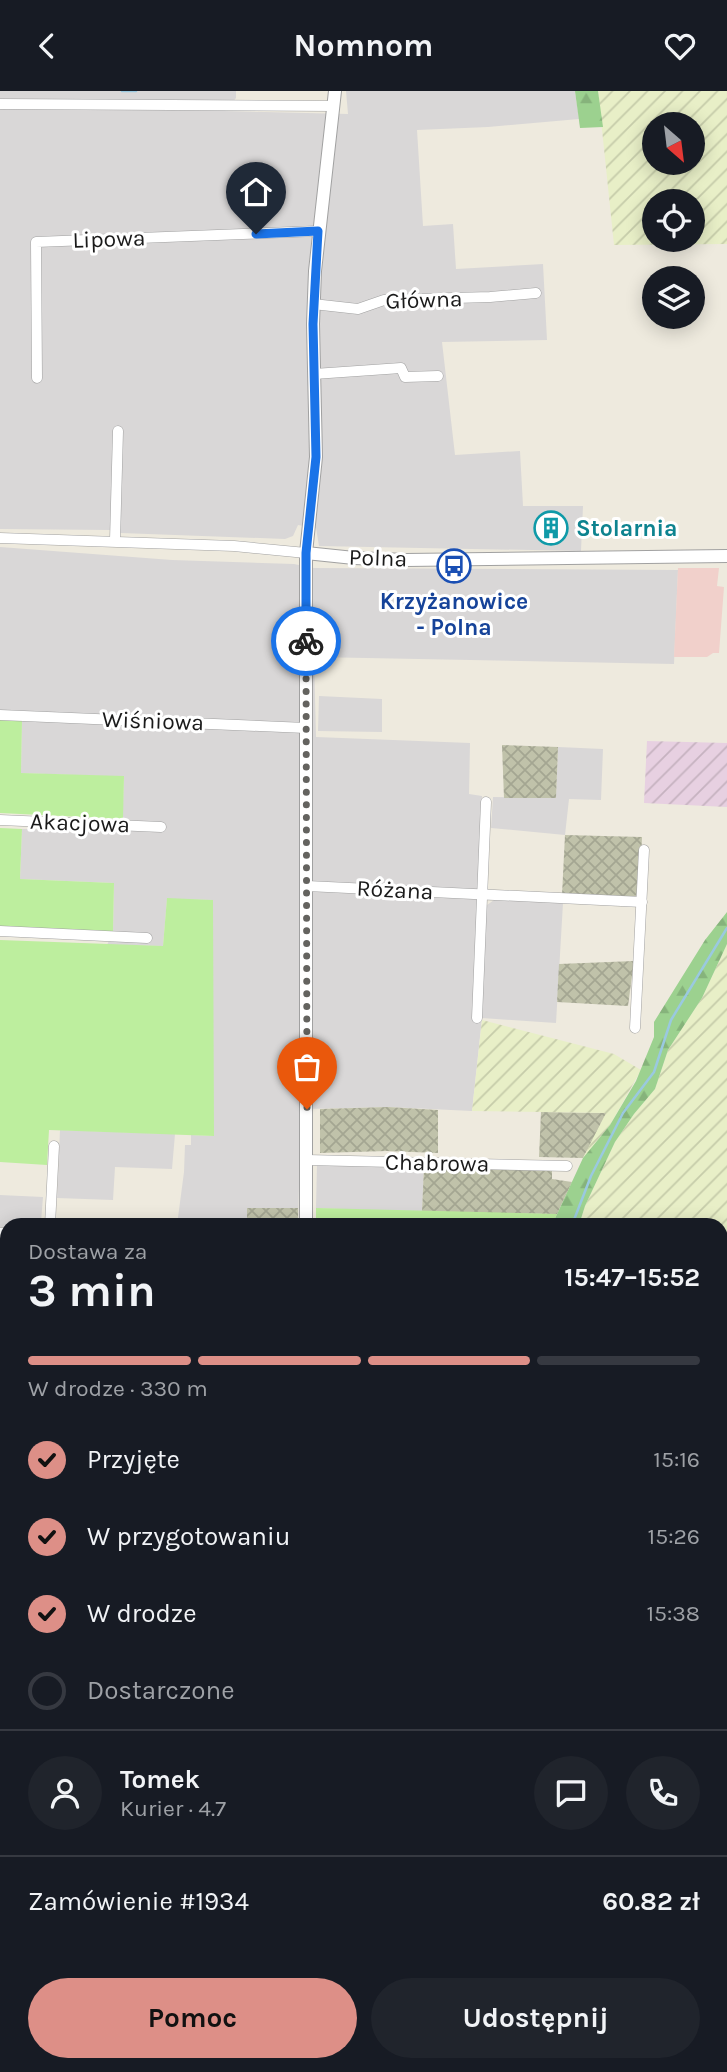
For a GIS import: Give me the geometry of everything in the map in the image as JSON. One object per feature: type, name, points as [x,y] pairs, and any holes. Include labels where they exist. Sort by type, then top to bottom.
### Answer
[{"type":"street","points":[[306,1218],[306,553],[316,457],[313,304],[318,231],[335,91]]},
{"type":"street","points":[[0,104],[334,106]]},
{"type":"street","name":"Lipowa","points":[[37,378],[36,242],[318,231]]},
{"type":"street","name":"Główna","points":[[313,304],[358,309],[384,300],[536,293]]},
{"type":"street","points":[[314,374],[401,368],[405,377],[438,376]]},
{"type":"street","points":[[114,540],[118,431]]},
{"type":"street","name":"Polna","points":[[0,538],[114,540],[267,548],[354,558],[406,560],[727,556]]},
{"type":"street","name":"Wiśniowa","points":[[0,715],[306,728]]},
{"type":"street","points":[[477,1018],[486,801]]},
{"type":"street","name":"Akacjowa","points":[[0,820],[161,827]]},
{"type":"street","points":[[635,1028],[645,850]]},
{"type":"street","name":"Różana","points":[[307,885],[642,902]]},
{"type":"street","points":[[0,931],[147,938]]},
{"type":"street","points":[[50,1218],[54,1146]]},
{"type":"street","name":"Chabrowa","points":[[307,1160],[567,1165]]},
{"type":"shaded area","points":[[0,91],[236,91],[236,98],[225,111],[348,114],[346,91],[575,91],[579,119],[417,130],[423,226],[453,224],[456,269],[543,264],[547,340],[442,342],[455,455],[520,451],[523,506],[583,506],[581,551],[319,546],[316,528],[298,525],[293,536],[285,539],[121,533],[110,530],[0,529]]},
{"type":"shaded area","points":[[598,91],[727,91],[727,244],[705,244],[705,189],[642,189],[642,245],[614,245]]},
{"type":"shaded area","points":[[0,547],[172,560],[294,564],[314,568],[678,570],[674,664],[314,657],[316,737],[470,743],[469,794],[482,796],[478,883],[487,905],[494,900],[563,903],[556,1023],[482,1018],[472,1111],[301,1107],[298,1218],[178,1218],[185,1145],[191,1145],[191,1135],[213,1136],[213,900],[167,899],[163,946],[107,945],[113,932],[114,883],[20,879],[22,829],[122,830],[124,777],[21,773],[22,721],[0,720]]},
{"type":"shaded area","points":[[678,568],[719,568],[717,586],[724,587],[719,653],[707,657],[674,657]]},
{"type":"shaded area","points":[[319,696],[382,699],[382,732],[318,731]]},
{"type":"shaded area","points":[[647,741],[727,743],[727,807],[644,803]]},
{"type":"shaded area","points":[[502,745],[558,747],[556,798],[504,798]]},
{"type":"shaded area","points":[[558,747],[603,749],[601,800],[569,799],[565,835],[491,828],[493,797],[556,798]]},
{"type":"shaded area","points":[[565,835],[642,837],[640,887],[635,897],[562,895]]},
{"type":"shaded area","points":[[727,944],[727,1218],[581,1218],[615,1142],[655,1089],[668,1050],[702,998]]},
{"type":"shaded area","points":[[634,961],[628,1006],[557,1002],[559,964]]},
{"type":"shaded area","points":[[482,1020],[614,1054],[641,1070],[610,1125],[583,1158],[606,1113],[472,1111]]},
{"type":"shaded area","points":[[388,1107],[438,1110],[438,1153],[320,1153],[320,1109]]},
{"type":"shaded area","points":[[541,1112],[607,1113],[583,1158],[539,1157]]},
{"type":"shaded area","points":[[60,1130],[175,1134],[172,1169],[115,1167],[113,1200],[57,1198]]},
{"type":"shaded area","points":[[317,1164],[424,1166],[422,1212],[316,1208]]},
{"type":"shaded area","points":[[424,1166],[552,1171],[552,1179],[572,1182],[557,1214],[422,1212]]},
{"type":"shaded area","points":[[0,1195],[43,1197],[41,1218],[0,1218]]},
{"type":"shaded area","points":[[247,1208],[298,1208],[298,1218],[247,1218]]},
{"type":"green space","points":[[575,91],[598,91],[603,127],[580,128]]},
{"type":"green space","points":[[0,720],[22,721],[21,773],[124,776],[123,819],[0,813]]},
{"type":"green space","points":[[0,828],[22,829],[20,879],[114,883],[113,932],[0,927]]},
{"type":"green space","points":[[167,898],[213,900],[214,1136],[49,1130],[47,1165],[0,1162],[0,940],[163,946]]},
{"type":"green space","points":[[727,912],[727,944],[702,998],[668,1050],[655,1089],[615,1142],[581,1218],[555,1218],[583,1158],[610,1125],[636,1081],[654,1037],[654,1022],[705,940]]},
{"type":"green space","points":[[316,1208],[557,1214],[555,1218],[316,1218]]},
{"type":"waterway","points":[[122,91],[136,91]]},
{"type":"waterway","points":[[575,1218],[591,1176],[623,1113],[654,1072],[671,1020],[727,928]]},
{"type":"way so far","points":[[306,641],[307,1109]]},
{"type":"place","name":"Stolarnia","points":[[551,528]]},
{"type":"place","name":"Krzyżanowice - Polna","points":[[454,566]]},
{"type":"route","points":[[256,234],[318,231],[313,324],[316,457],[306,553],[306,641]]}]
